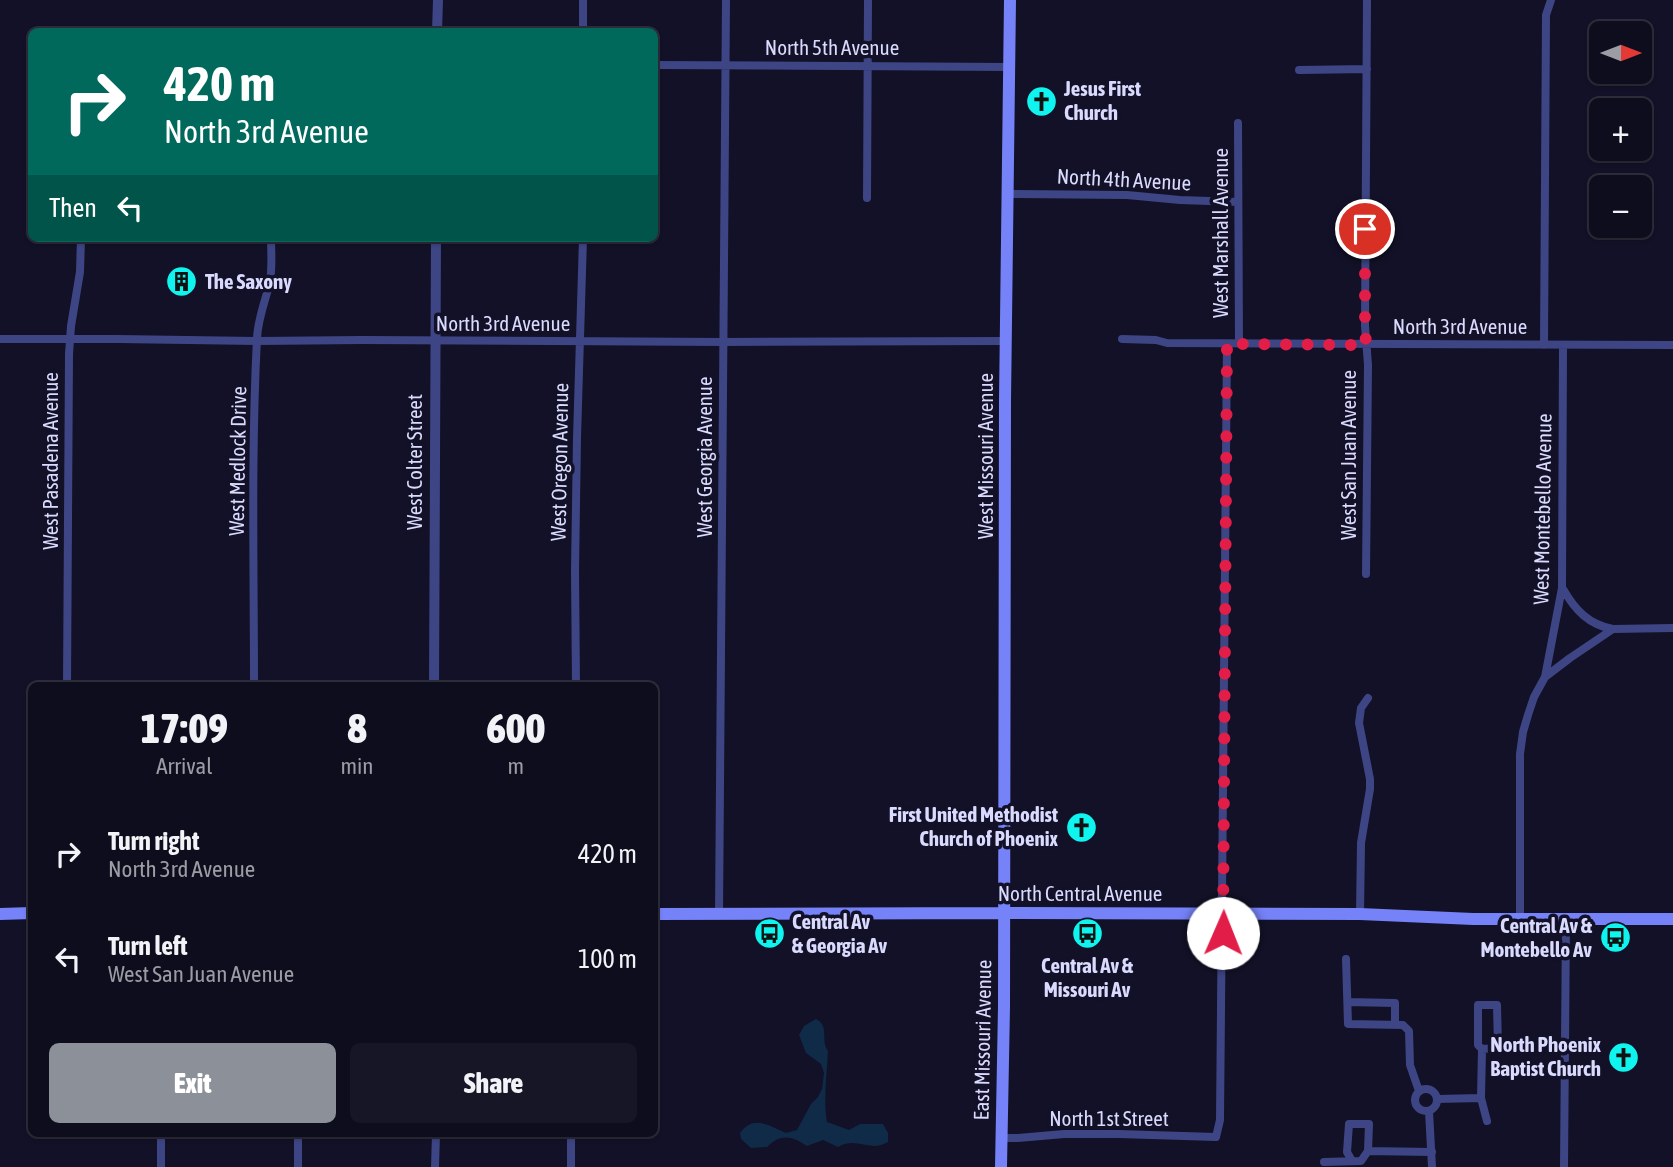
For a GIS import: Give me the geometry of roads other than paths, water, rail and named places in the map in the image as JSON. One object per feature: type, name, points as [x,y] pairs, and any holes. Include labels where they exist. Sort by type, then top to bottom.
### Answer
[{"type":"main road","name":"West Missouri Avenue","points":[[1004,913],[1010,0]]},
{"type":"main road","points":[[0,914],[28,913]]},
{"type":"main road","name":"East Missouri Avenue","points":[[1001,1167],[1004,913]]},
{"type":"main road","name":"North Central Avenue","points":[[658,914],[1360,914],[1566,920],[1673,919]]},
{"type":"street","points":[[437,28],[438,0]]},
{"type":"street","points":[[583,0],[583,28]]},
{"type":"street","name":"West Georgia Avenue","points":[[719,915],[726,0]]},
{"type":"street","points":[[867,198],[868,0]]},
{"type":"street","name":"West San Juan Avenue","points":[[1366,574],[1367,0]]},
{"type":"street","points":[[1544,345],[1546,15],[1551,0]]},
{"type":"street","name":"North 5th Avenue","points":[[658,65],[1009,67]]},
{"type":"street","points":[[1299,70],[1367,69]]},
{"type":"street","name":"West Marshall Avenue","points":[[1238,123],[1239,344]]},
{"type":"street","name":"North 4th Avenue","points":[[1009,194],[1127,195],[1238,202]]},
{"type":"street","name":"West Pasadena Avenue","points":[[67,682],[70,339],[80,272],[80,242]]},
{"type":"street","name":"West Medlock Drive","points":[[254,682],[254,425],[257,341],[258,322],[271,273],[271,242]]},
{"type":"street","name":"West Colter Street","points":[[434,682],[436,242]]},
{"type":"street","name":"West Oregon Avenue","points":[[576,682],[575,571],[583,242]]},
{"type":"street","name":"North 3rd Avenue","points":[[0,339],[1007,341]]},
{"type":"street","name":"North 3rd Avenue","points":[[1122,339],[1227,344],[1673,345]]},
{"type":"street","name":"West Marshall Avenue","points":[[1216,1137],[1220,1120],[1223,914],[1227,344]]},
{"type":"street","name":"West Montebello Avenue","points":[[1520,919],[1520,754],[1528,715],[1545,677],[1562,588],[1563,345]]},
{"type":"street","points":[[1562,588],[1586,619],[1601,627],[1673,628]]},
{"type":"street","points":[[1545,677],[1613,629]]},
{"type":"street","points":[[1360,914],[1361,843],[1370,779],[1359,723],[1360,708],[1368,698]]},
{"type":"street","points":[[1564,1167],[1566,920]]},
{"type":"street","points":[[1346,959],[1348,1024],[1403,1024],[1409,1031],[1410,1065],[1419,1091]]},
{"type":"street","points":[[1348,1002],[1395,1003],[1395,1024]]},
{"type":"street","points":[[1482,1049],[1498,1048],[1497,1005],[1478,1005],[1478,1045],[1482,1049],[1481,1098],[1487,1121]]},
{"type":"street","points":[[1424,1088],[1432,1090],[1437,1099],[1435,1106],[1429,1111],[1422,1111],[1416,1106],[1414,1098],[1424,1088]]},
{"type":"street","points":[[1437,1099],[1481,1098]]},
{"type":"street","points":[[1429,1111],[1432,1167]]},
{"type":"street","points":[[1324,1162],[1361,1161],[1368,1151],[1369,1124],[1349,1124],[1347,1152],[1352,1161]]},
{"type":"street","name":"North 1st Street","points":[[1001,1138],[1119,1134],[1216,1137]]},
{"type":"street","points":[[161,1137],[161,1167]]},
{"type":"street","points":[[298,1137],[298,1167]]},
{"type":"street","points":[[435,1167],[436,1137]]},
{"type":"street","points":[[571,1137],[571,1167]]},
{"type":"street","points":[[1368,1151],[1432,1152]]},
{"type":"water","points":[[816,1019],[823,1025],[828,1051],[825,1095],[827,1122],[849,1130],[860,1124],[883,1124],[888,1133],[888,1142],[875,1146],[852,1143],[838,1147],[823,1140],[807,1146],[796,1140],[782,1138],[767,1147],[751,1148],[741,1139],[740,1133],[745,1127],[762,1123],[786,1133],[797,1130],[811,1104],[818,1097],[824,1073],[821,1064],[806,1053],[799,1035],[804,1026]]},
{"type":"place","name":"Jesus First Church","points":[[1041,101]]},
{"type":"place","name":"The Saxony","points":[[182,282]]},
{"type":"place","name":"First United Methodist Church of Phoenix","points":[[1081,827]]},
{"type":"place","name":"Central Av & Georgia Av","points":[[769,934]]},
{"type":"place","name":"Central Av & Missouri Av","points":[[1087,934]]},
{"type":"place","name":"Central Av & Montebello Av","points":[[1615,938]]},
{"type":"place","name":"North Phoenix Baptist Church","points":[[1624,1057]]}]
